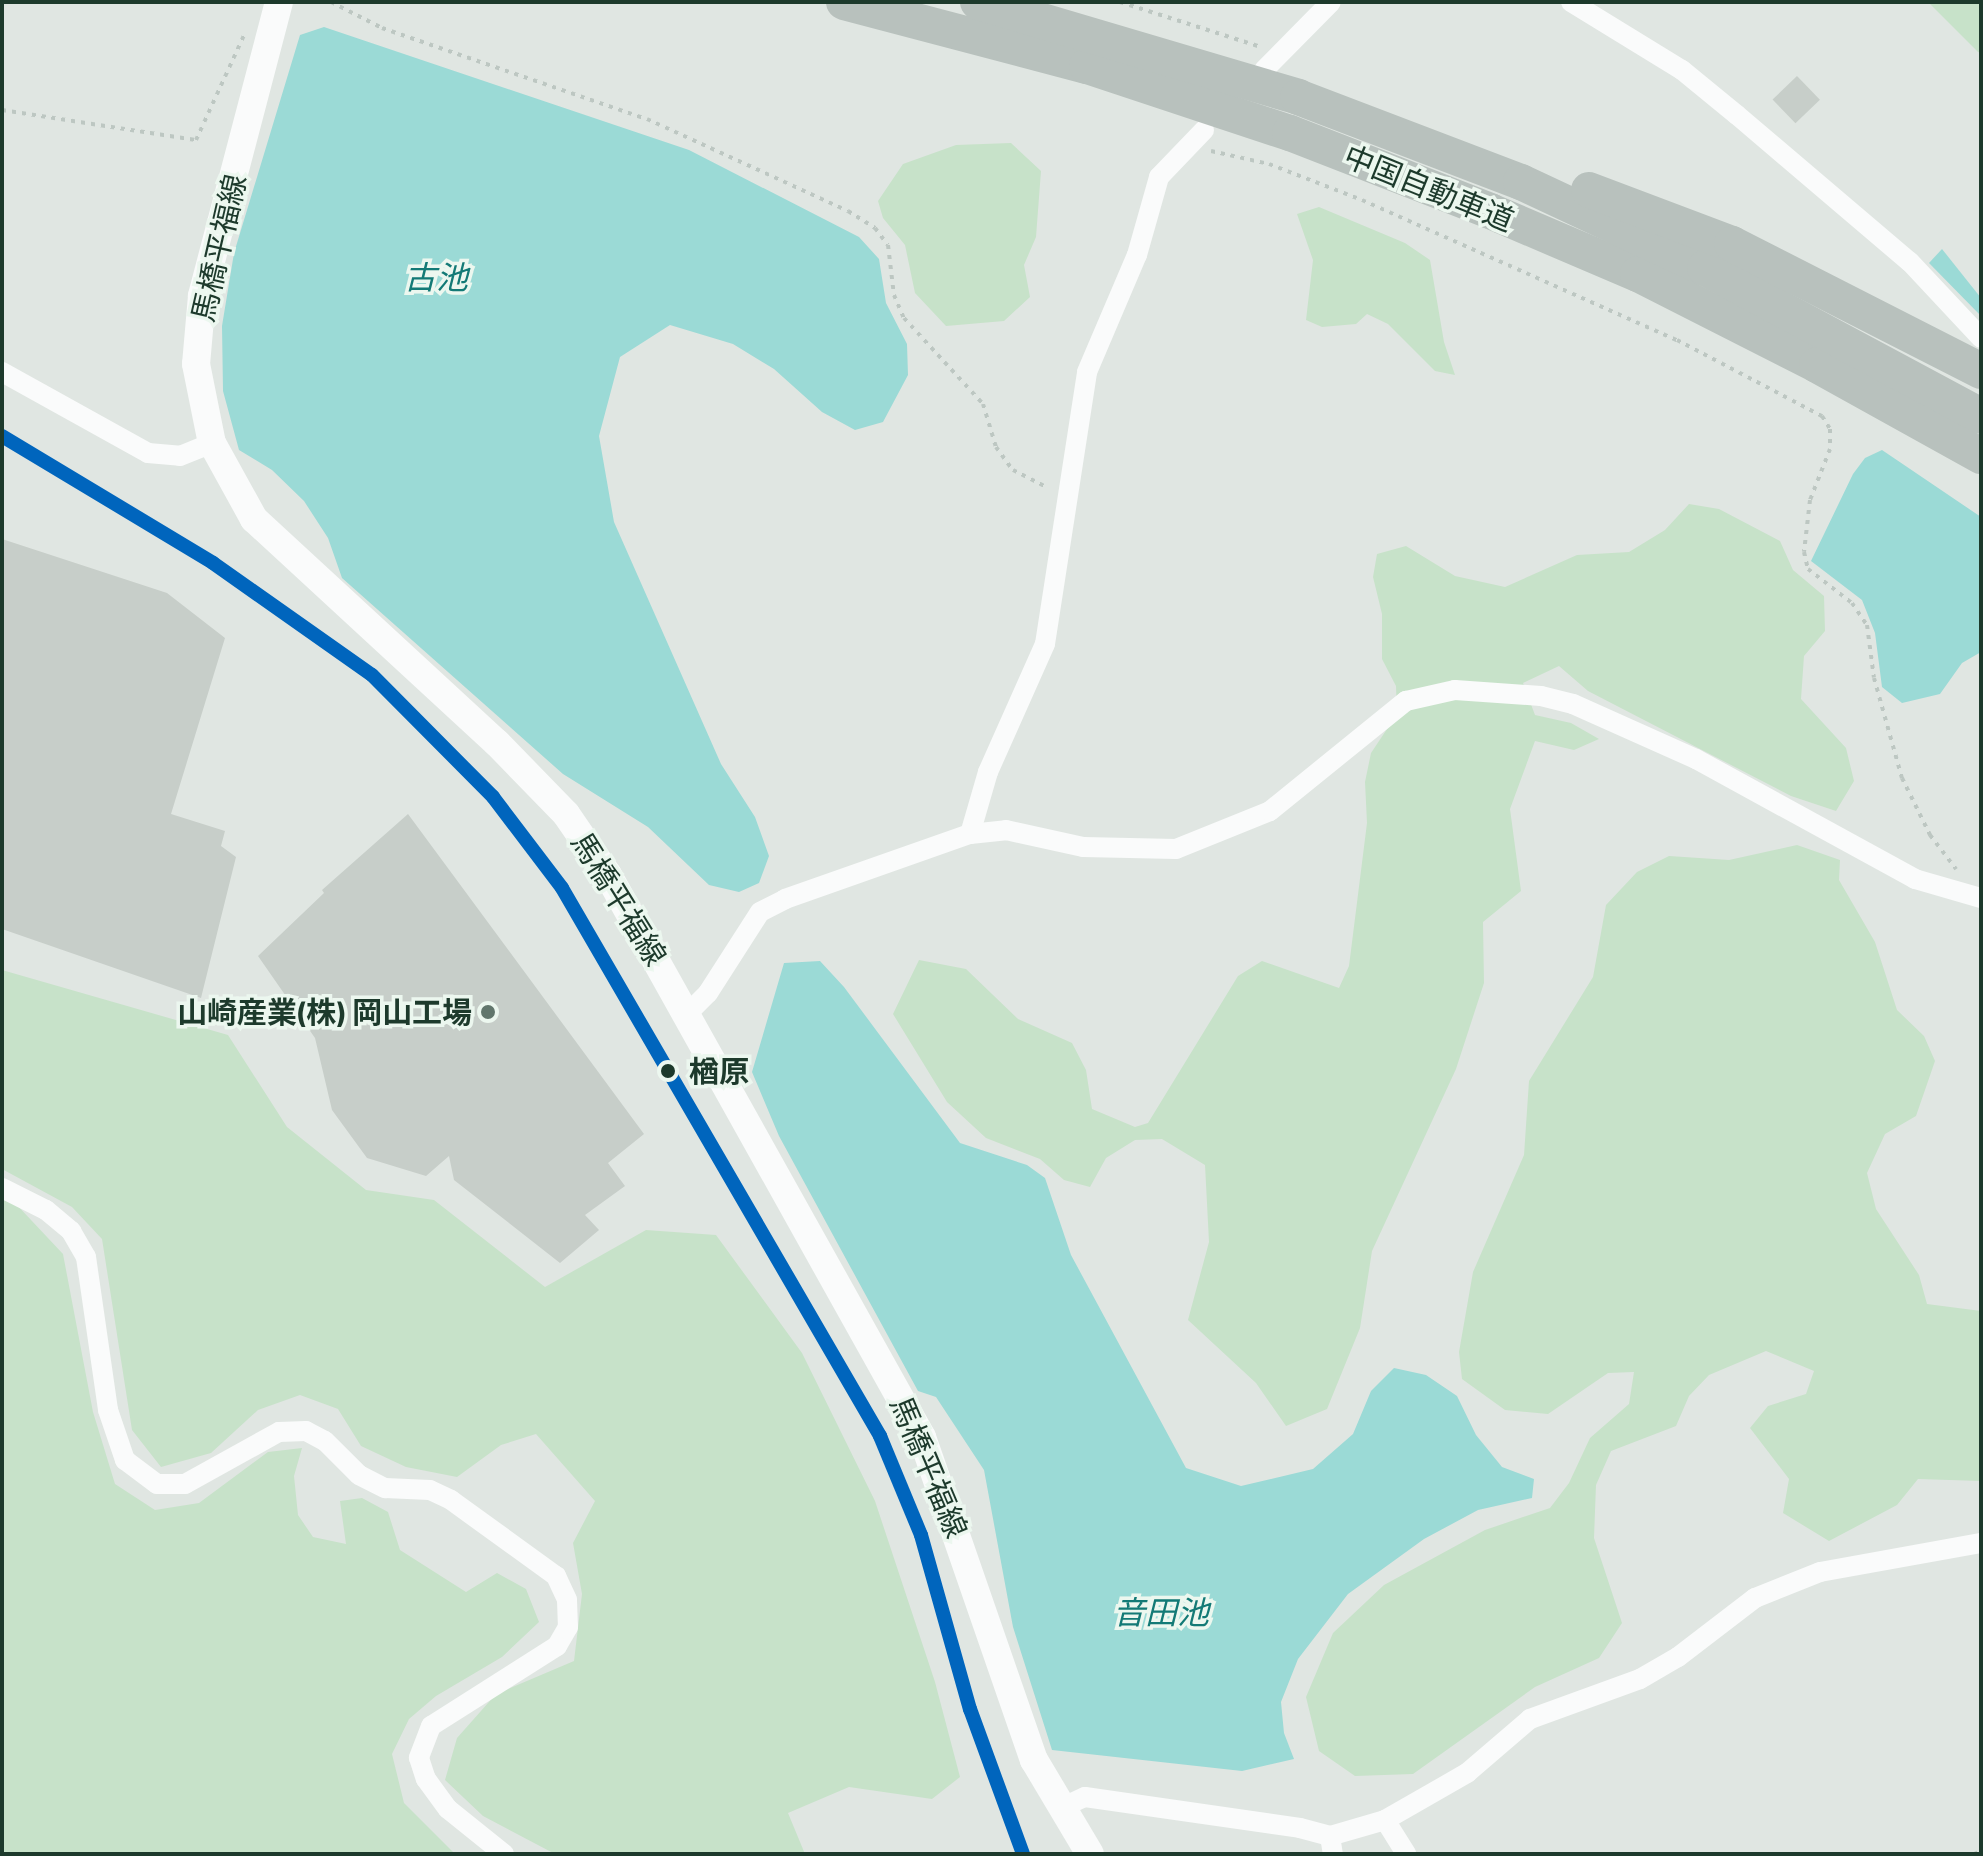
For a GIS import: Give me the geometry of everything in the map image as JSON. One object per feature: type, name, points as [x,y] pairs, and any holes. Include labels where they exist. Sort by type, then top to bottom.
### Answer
[{"type":"highway","name":"中国自動車道","points":[[844,2],[1087,66],[1290,133],[1638,274],[1817,365],[1981,456]]},
{"type":"highway","name":"中国自動車道","points":[[978,2],[1298,97],[1521,182],[1705,268],[1981,416]]},
{"type":"highway","points":[[1298,97],[1477,147],[1732,244],[1981,371]]},
{"type":"highway","points":[[1638,274],[1702,318],[1981,483]]},
{"type":"main road","name":"馬橋平福線","points":[[277,10],[202,296],[196,364],[212,443],[254,519],[497,743],[566,814],[688,1013],[922,1437],[1019,1719],[1061,1808],[1090,1854]]},
{"type":"street","points":[[1270,63],[1331,2]]},
{"type":"street","points":[[1571,2],[1682,70],[1715,97],[1879,233],[1981,338]]},
{"type":"street","points":[[970,834],[988,772],[1045,644],[1087,372],[1137,255],[1159,177],[1198,137]]},
{"type":"street","points":[[2,372],[148,453],[180,456],[212,443]]},
{"type":"street","points":[[688,1013],[708,993],[760,912],[970,834],[1006,830],[1083,847],[1176,849],[1270,811],[1406,701],[1455,690],[1541,696],[1573,704],[1710,766],[1915,879],[1979,898]]},
{"type":"street","points":[[2,1188],[46,1210],[71,1231],[86,1257],[108,1410],[125,1460],[157,1484],[185,1484],[279,1432],[306,1431],[325,1441],[359,1475],[385,1488],[430,1490],[451,1500],[556,1576],[567,1600],[568,1627],[557,1646],[431,1726],[419,1758],[426,1779],[448,1809],[504,1854]]},
{"type":"street","points":[[1061,1808],[1085,1797],[1332,1845],[1385,1820],[1467,1773],[1530,1719],[1640,1679],[1678,1657],[1755,1598],[1820,1572],[1981,1543]]},
{"type":"street","points":[[1385,1820],[1406,1854]]},
{"type":"path","points":[[331,2],[382,28],[647,119],[875,228],[888,245],[894,295],[904,318],[983,404],[996,447],[1013,470],[1043,487],[1069,491]]},
{"type":"path","points":[[1120,2],[1200,25],[1270,63]]},
{"type":"path","points":[[2,110],[196,140],[251,22],[277,10]]},
{"type":"path","points":[[1198,137],[1391,213],[1677,340],[1822,416],[1830,429],[1830,449],[1810,500],[1804,552],[1808,569],[1852,603],[1867,625],[1874,678],[1902,778],[1930,835],[1979,898]]},
{"type":"path","points":[[1974,1854],[1981,1851]]},
{"type":"green space","points":[[1928,2],[1981,2],[1981,53],[1978,52]]},
{"type":"green space","points":[[1011,143],[1041,171],[1036,237],[1024,265],[1030,297],[1004,321],[946,326],[915,293],[905,245],[883,218],[878,201],[903,164],[956,145]]},
{"type":"green space","points":[[1319,207],[1405,243],[1430,260],[1444,342],[1455,375],[1435,371],[1388,324],[1367,314],[1356,324],[1322,327],[1306,320],[1313,260],[1297,214]]},
{"type":"green space","points":[[1689,504],[1719,509],[1780,541],[1793,570],[1824,596],[1825,631],[1804,656],[1801,699],[1846,748],[1854,781],[1836,811],[1791,796],[1588,691],[1559,666],[1523,683],[1535,715],[1571,723],[1599,739],[1574,750],[1535,741],[1510,809],[1521,891],[1483,922],[1484,983],[1456,1069],[1372,1251],[1360,1328],[1327,1409],[1286,1426],[1256,1383],[1188,1320],[1209,1242],[1205,1165],[1162,1139],[1135,1140],[1106,1158],[1090,1187],[1064,1180],[1040,1159],[986,1138],[947,1102],[893,1014],[919,960],[966,969],[1018,1019],[1072,1043],[1086,1070],[1092,1109],[1135,1127],[1148,1123],[1238,976],[1262,961],[1339,988],[1349,966],[1367,823],[1365,782],[1371,753],[1397,714],[1396,686],[1382,659],[1382,614],[1373,577],[1377,554],[1406,546],[1455,576],[1505,587],[1577,555],[1629,552],[1665,530]]},
{"type":"green space","points":[[1797,845],[1840,860],[1839,880],[1875,942],[1897,1010],[1924,1036],[1935,1061],[1916,1116],[1885,1134],[1867,1173],[1876,1209],[1919,1275],[1927,1304],[1981,1311],[1981,1481],[1918,1479],[1897,1505],[1829,1541],[1783,1513],[1789,1479],[1750,1428],[1768,1406],[1806,1394],[1814,1371],[1766,1351],[1709,1375],[1689,1396],[1676,1426],[1611,1451],[1596,1485],[1594,1538],[1622,1623],[1599,1658],[1535,1687],[1413,1774],[1355,1776],[1319,1751],[1306,1697],[1333,1633],[1384,1585],[1485,1530],[1550,1508],[1569,1483],[1590,1438],[1629,1404],[1634,1372],[1608,1373],[1548,1414],[1505,1410],[1462,1379],[1459,1352],[1473,1272],[1524,1155],[1529,1081],[1593,977],[1606,905],[1637,872],[1669,856],[1729,860]]},
{"type":"green space","points":[[2,970],[228,1035],[287,1127],[366,1190],[434,1200],[545,1287],[646,1230],[716,1235],[802,1353],[875,1501],[935,1682],[960,1777],[932,1799],[849,1787],[788,1813],[805,1854],[555,1854],[483,1816],[445,1780],[457,1738],[496,1694],[574,1661],[582,1594],[573,1543],[595,1501],[536,1434],[501,1445],[457,1477],[406,1467],[361,1446],[338,1409],[300,1395],[258,1410],[211,1453],[161,1467],[132,1430],[102,1239],[72,1207],[2,1169]]},
{"type":"green space","points":[[2,1198],[16,1204],[63,1254],[93,1412],[115,1484],[155,1510],[199,1503],[268,1452],[302,1448],[294,1476],[298,1515],[313,1537],[346,1544],[340,1501],[362,1498],[388,1512],[400,1550],[466,1592],[497,1573],[526,1589],[539,1622],[502,1657],[436,1696],[409,1719],[392,1754],[404,1803],[455,1854],[2,1854]]},
{"type":"water","name":"古池","points":[[324,27],[689,150],[859,237],[879,259],[886,303],[907,344],[908,375],[883,422],[855,430],[822,412],[774,369],[733,344],[670,325],[620,357],[599,436],[614,522],[721,764],[755,817],[769,856],[759,883],[739,892],[709,885],[648,827],[563,774],[342,578],[328,538],[304,501],[272,470],[239,450],[223,391],[222,326],[234,253],[300,35]]},
{"type":"water","points":[[1942,249],[1981,298],[1981,316],[1929,263]]},
{"type":"water","points":[[1882,450],[1981,517],[1981,652],[1962,663],[1940,694],[1902,703],[1882,687],[1875,633],[1862,600],[1811,561],[1853,474],[1865,458]]},
{"type":"water","name":"音田池","points":[[820,961],[844,987],[960,1143],[1027,1165],[1045,1178],[1071,1255],[1186,1468],[1241,1486],[1313,1469],[1353,1434],[1371,1391],[1394,1368],[1426,1375],[1457,1396],[1476,1435],[1502,1467],[1534,1479],[1532,1498],[1478,1510],[1424,1539],[1348,1594],[1298,1659],[1281,1702],[1284,1733],[1294,1759],[1242,1771],[1052,1750],[1013,1627],[984,1470],[936,1397],[918,1391],[779,1136],[752,1072],[784,963]]},
{"type":"building","points":[[1797,76],[1820,100],[1795,123],[1773,100]]},
{"type":"building","points":[[2,539],[167,593],[225,638],[171,814],[225,831],[221,846],[236,857],[201,998],[2,929]]},
{"type":"building","points":[[408,814],[644,1134],[608,1163],[625,1186],[585,1215],[599,1230],[560,1263],[454,1180],[449,1156],[426,1176],[367,1158],[332,1110],[315,1038],[258,956],[324,893],[322,890]]},
{"type":"transit line","points":[[2,436],[213,563],[372,675],[493,797],[562,888],[880,1436],[921,1535],[970,1709],[1023,1854]]},
{"type":"place","name":"山崎産業(株) 岡山工場","points":[[488,1012]]},
{"type":"place","name":"楢原","points":[[668,1071]]}]
